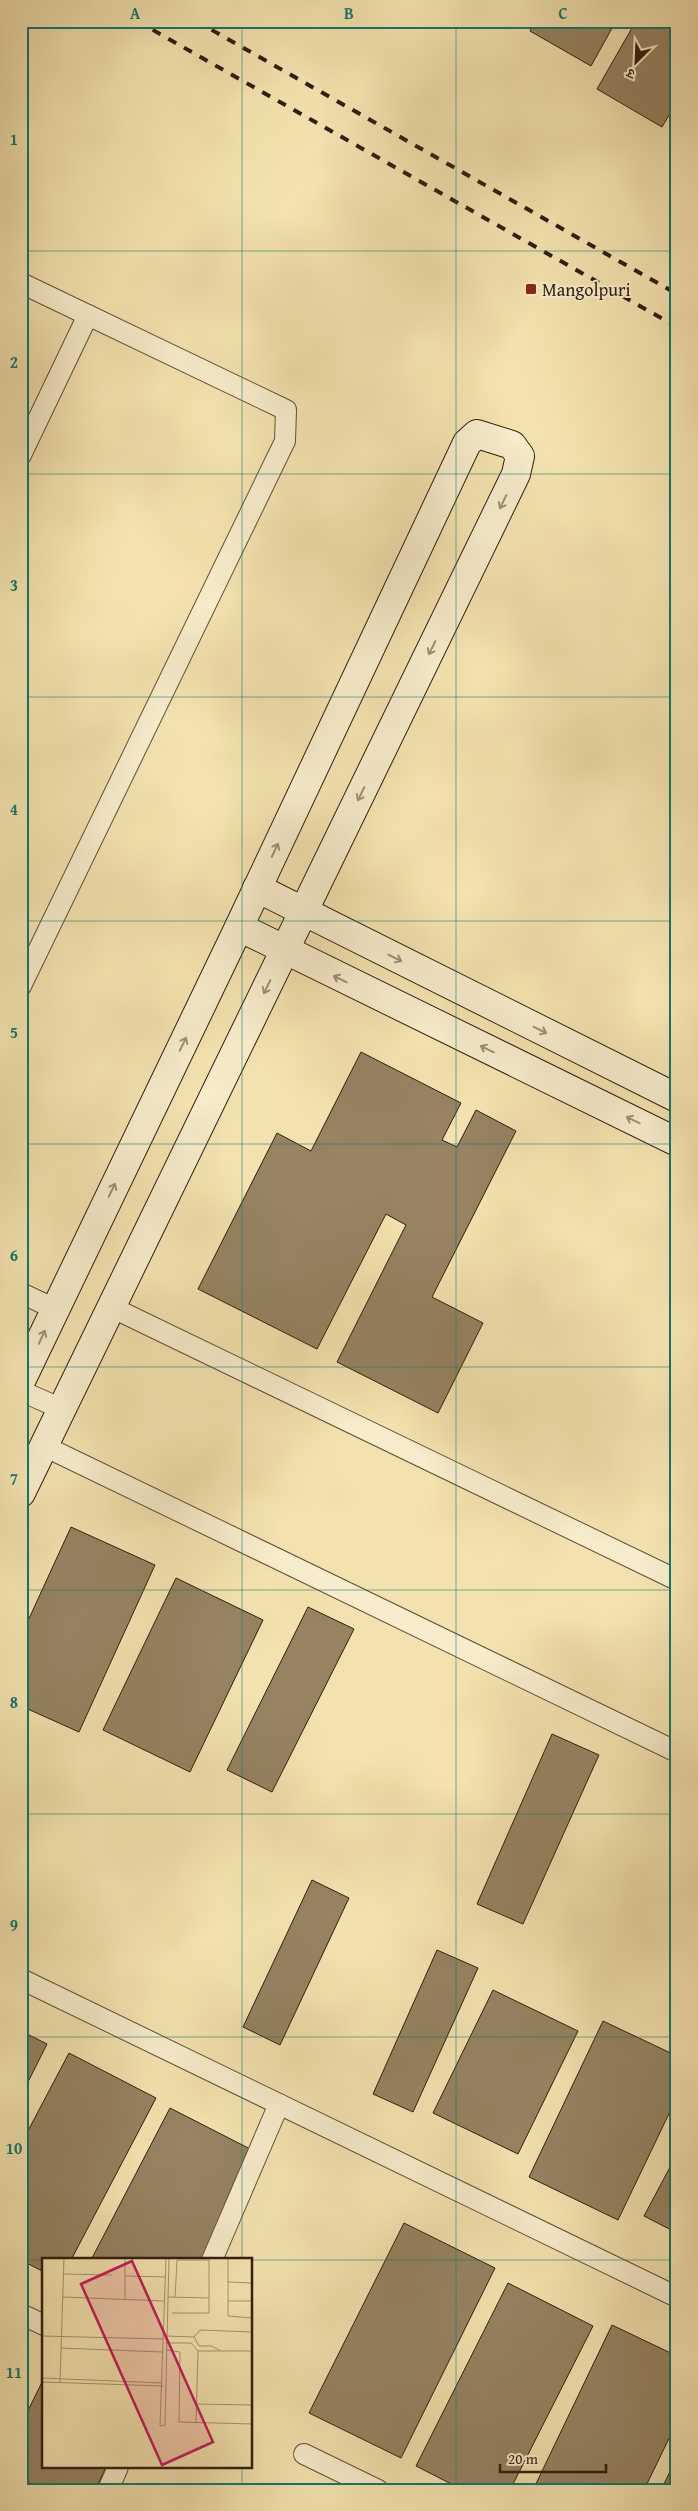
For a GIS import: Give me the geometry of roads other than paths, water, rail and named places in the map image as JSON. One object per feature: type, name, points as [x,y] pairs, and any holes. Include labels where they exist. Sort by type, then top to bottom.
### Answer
[{"type":"street","points":[[21,1381],[239,927],[467,443],[477,434],[512,445],[520,456],[516,474],[112,1307],[23,1485]]},
{"type":"street","points":[[257,888],[677,1098]]},
{"type":"street","points":[[239,927],[284,951],[677,1142]]},
{"type":"lane","points":[[21,283],[286,410],[285,441],[21,986]]},
{"type":"lane","points":[[21,455],[88,315]]},
{"type":"lane","points":[[21,1293],[55,1310]]},
{"type":"lane","points":[[112,1307],[677,1580]]},
{"type":"lane","points":[[21,1391],[62,1409]]},
{"type":"lane","points":[[44,1446],[677,1752]]},
{"type":"lane","points":[[21,1979],[677,2297]]},
{"type":"lane","points":[[213,2258],[279,2104]]},
{"type":"lane","points":[[21,2314],[42,2324]]},
{"type":"lane","points":[[304,2454],[378,2490]]},
{"type":"lane","points":[[108,2490],[118,2468]]},
{"type":"railway","points":[[137,21],[677,327]]},
{"type":"railway","points":[[196,21],[677,294]]},
{"type":"place","name":"Mangolpuri","points":[[531,289]]}]
